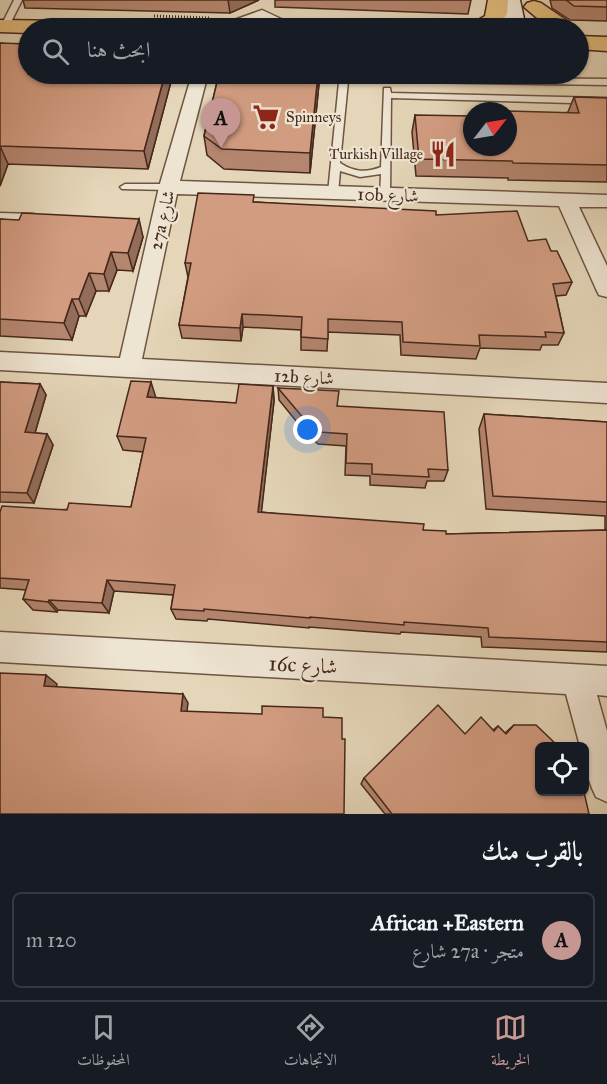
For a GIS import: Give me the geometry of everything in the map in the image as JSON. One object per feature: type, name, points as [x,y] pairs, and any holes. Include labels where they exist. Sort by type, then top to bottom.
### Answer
[{"type":"main road","points":[[496,18],[499,12],[498,0]]},
{"type":"main road","points":[[533,4],[550,18]]},
{"type":"main road","points":[[2,31],[18,31]]},
{"type":"main road","points":[[2,31],[18,38]]},
{"type":"street","points":[[510,0],[514,18]]},
{"type":"street","points":[[243,18],[263,7],[277,18]]},
{"type":"street","name":"27a شارع","points":[[129,368],[169,187],[197,84]]},
{"type":"street","name":"10b شارع","points":[[169,187],[607,201]]},
{"type":"street","points":[[566,200],[607,289]]},
{"type":"street","name":"12b شارع","points":[[0,361],[607,393]]},
{"type":"street","name":"16c شارع","points":[[0,647],[607,681]]},
{"type":"street","points":[[577,680],[607,786]]},
{"type":"lane","points":[[2,31],[18,0]]},
{"type":"lane","points":[[589,82],[607,82]]},
{"type":"lane","points":[[333,193],[343,84]]},
{"type":"lane","points":[[385,195],[387,84]]},
{"type":"lane","points":[[387,95],[607,101]]},
{"type":"lane","points":[[337,165],[354,174],[376,173],[384,169]]},
{"type":"lane","points":[[125,187],[169,187]]},
{"type":"lane","points":[[0,216],[42,218]]},
{"type":"building","points":[[566,0],[607,0],[607,7],[574,6]]},
{"type":"building","points":[[0,43],[18,44],[18,84],[162,84],[144,151],[0,146]]},
{"type":"building","name":"Spinneys","points":[[217,84],[317,84],[310,153],[222,149],[204,136]]},
{"type":"building","points":[[574,97],[607,98],[607,165],[419,159],[415,115],[463,116],[463,156],[517,156],[517,111],[579,113]]},
{"type":"building","points":[[198,193],[254,195],[253,202],[436,211],[436,215],[517,211],[528,241],[546,239],[551,251],[557,251],[572,282],[553,284],[564,333],[545,332],[546,337],[479,335],[480,346],[403,342],[402,322],[328,319],[328,339],[301,337],[302,317],[242,314],[240,328],[179,325],[191,263],[185,263]]},
{"type":"building","points":[[22,213],[139,219],[128,253],[111,252],[104,274],[89,273],[79,299],[72,299],[64,323],[0,319],[0,219],[19,220]]},
{"type":"building","points":[[131,381],[151,382],[147,397],[236,403],[239,384],[273,386],[258,512],[424,524],[423,530],[446,531],[446,534],[607,530],[607,642],[489,637],[488,628],[404,622],[404,625],[204,609],[204,611],[171,609],[175,585],[107,580],[102,603],[23,599],[29,580],[0,578],[0,512],[2,506],[67,510],[69,503],[131,507],[146,438],[117,436]]},
{"type":"building","points":[[0,382],[40,384],[25,432],[47,434],[27,493],[0,492]]},
{"type":"building","points":[[278,388],[339,391],[337,406],[444,412],[448,470],[428,469],[429,477],[372,474],[372,464],[346,463],[347,434],[319,432],[305,420]]},
{"type":"building","points":[[484,414],[607,422],[607,502],[493,496]]},
{"type":"building","points":[[0,673],[46,675],[44,686],[183,694],[181,711],[262,714],[262,706],[323,708],[323,717],[342,718],[342,739],[345,739],[344,814],[0,814]]},
{"type":"building","points":[[438,705],[465,734],[481,717],[494,731],[498,726],[506,734],[514,725],[536,725],[554,742],[535,742],[535,796],[585,796],[589,814],[392,814],[364,778]]},
{"type":"place","name":"Spinneys","points":[[266,117]]},
{"type":"place","name":"African +Eastern","points":[[221,148]]},
{"type":"place","name":"Turkish Village","points":[[443,154]]}]
